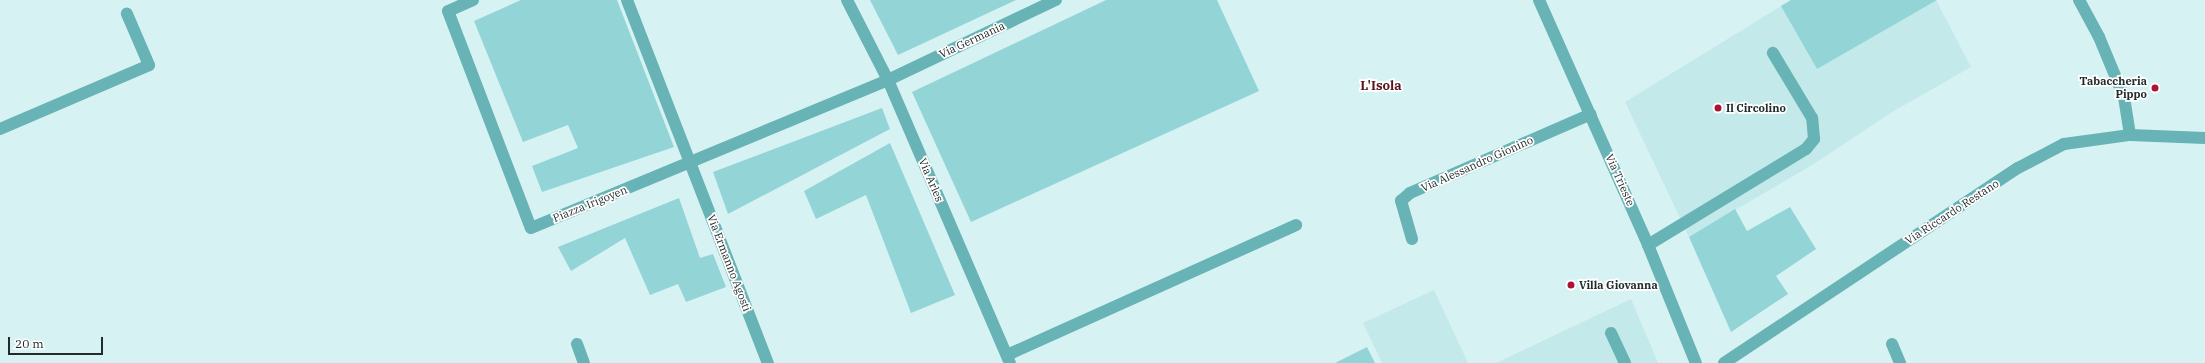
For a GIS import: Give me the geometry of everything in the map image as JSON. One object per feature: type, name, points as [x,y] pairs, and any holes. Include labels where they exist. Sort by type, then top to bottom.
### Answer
[{"type":"street","name":"Piazza Irigoyen","points":[[473,0],[448,11],[531,228],[888,80]]},
{"type":"street","name":"Via Ermanno Agosti","points":[[627,0],[689,163],[768,363]]},
{"type":"street","name":"Via Arles","points":[[847,0],[888,80],[1009,359]]},
{"type":"street","name":"Via Germania","points":[[888,80],[1056,0]]},
{"type":"street","name":"Via Trieste","points":[[1538,0],[1591,114],[1648,245],[1696,363]]},
{"type":"street","points":[[2079,0],[2100,37],[2124,97],[2130,135]]},
{"type":"street","points":[[0,128],[149,65],[127,14]]},
{"type":"street","points":[[1648,245],[1806,149],[1814,139],[1812,118],[1773,53]]},
{"type":"street","name":"Via Alessandro Gionino","points":[[1412,239],[1401,201],[1410,193],[1591,114]]},
{"type":"street","name":"Via Riccardo Restano","points":[[1724,363],[2018,168],[2064,144],[2130,135],[2205,138]]},
{"type":"street","points":[[1009,359],[1296,225]]},
{"type":"street","points":[[1611,334],[1625,363]]},
{"type":"street","points":[[577,344],[584,363]]},
{"type":"street","points":[[1892,344],[1900,363]]},
{"type":"shaded area","points":[[521,0],[617,0],[674,147],[542,192],[532,166],[578,148],[568,125],[523,142],[474,21]]},
{"type":"shaded area","points":[[870,0],[1016,0],[898,55]]},
{"type":"shaded area","points":[[1106,0],[1217,0],[1259,91],[971,222],[912,92]]},
{"type":"shaded area","points":[[1791,0],[1936,0],[1971,67],[1894,111],[1812,165],[1689,237],[1625,102]]},
{"type":"shaded area","points":[[1791,0],[1937,0],[1817,69],[1781,6]]},
{"type":"shaded area","points":[[882,108],[890,129],[728,214],[713,172]]},
{"type":"shaded area","points":[[890,143],[955,295],[911,313],[866,195],[816,219],[804,191]]},
{"type":"shaded area","points":[[679,198],[700,258],[713,254],[726,287],[686,302],[678,284],[650,295],[625,238],[571,271],[558,247]]},
{"type":"shaded area","points":[[1790,207],[1816,249],[1776,276],[1788,294],[1731,332],[1689,237],[1735,209],[1747,231]]},
{"type":"shaded area","points":[[1434,290],[1468,363],[1382,363],[1363,323]]},
{"type":"shaded area","points":[[1631,299],[1658,363],[1496,363]]},
{"type":"shaded area","points":[[1367,347],[1375,363],[1335,363]]},
{"type":"place","name":"Tabaccheria Pippo","points":[[2155,88]]},
{"type":"place","name":"Il Circolino","points":[[1718,108]]},
{"type":"place","name":"Villa Giovanna","points":[[1571,285]]},
{"type":"district","name":"L'Isola","points":[[1381,86]]}]
